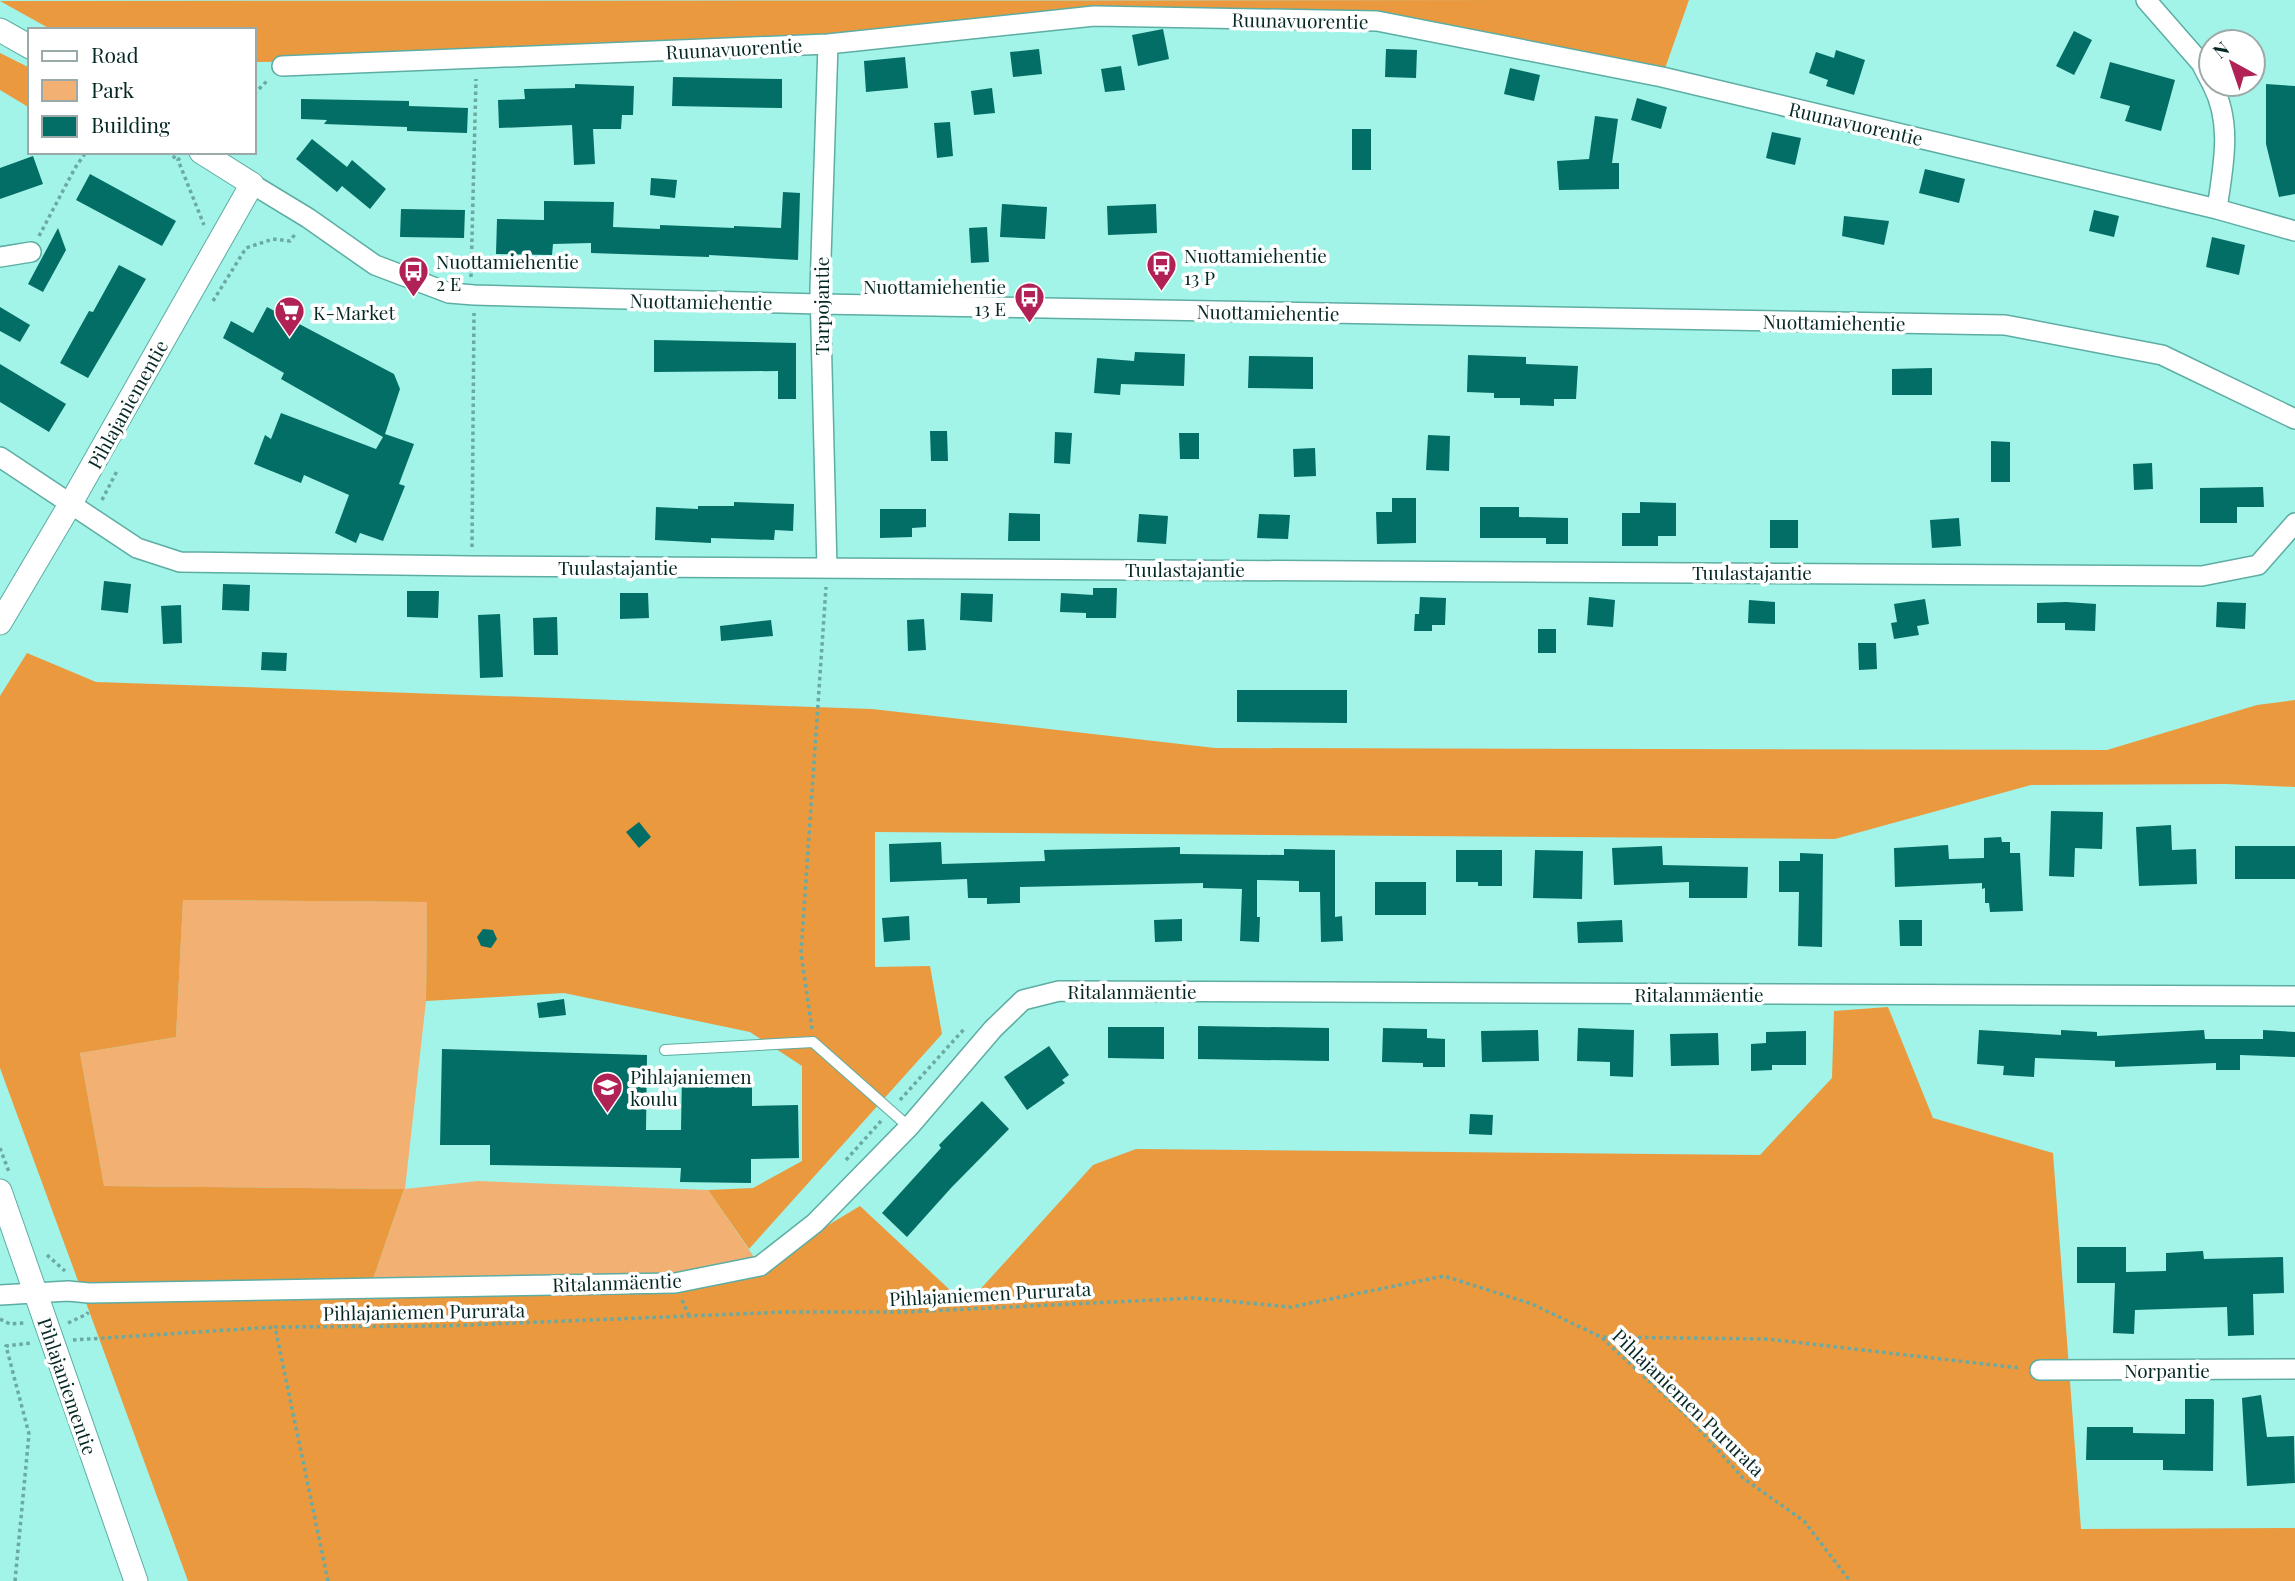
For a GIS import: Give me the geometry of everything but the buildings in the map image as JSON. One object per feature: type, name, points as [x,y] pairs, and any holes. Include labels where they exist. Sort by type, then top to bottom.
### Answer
[{"type":"street","points":[[2146,0],[2197,58]]},
{"type":"street","name":"Ruunavuorentie","points":[[282,66],[828,44],[1094,16],[1377,22],[1662,77],[2217,209],[2295,231]]},
{"type":"street","points":[[0,30],[28,46]]},
{"type":"street","name":"Tarpojantie","points":[[827,568],[820,304],[828,44]]},
{"type":"street","points":[[2217,209],[2226,143],[2219,98]]},
{"type":"street","points":[[204,154],[252,184]]},
{"type":"street","name":"Nuottamiehentie","points":[[252,184],[308,218],[375,265],[449,293],[820,304],[2006,325],[2162,355],[2295,419]]},
{"type":"street","name":"Pihlajaniementie","points":[[0,623],[72,502],[252,184]]},
{"type":"street","points":[[0,257],[31,252]]},
{"type":"street","name":"Tuulastajantie","points":[[0,457],[72,502],[137,548],[180,562],[2202,576],[2258,565],[2295,523]]},
{"type":"street","name":"Ritalanmäentie","points":[[0,1294],[675,1283],[760,1266],[815,1223],[909,1128],[993,1029],[1023,1000],[1059,991],[2295,996]]},
{"type":"street","name":"Pihlajaniementie","points":[[7,1186],[36,1292],[136,1581]]},
{"type":"street","name":"Norpantie","points":[[2040,1370],[2295,1369]]},
{"type":"lane","points":[[665,1050],[813,1042],[909,1128]]},
{"type":"path","points":[[471,566],[474,295],[471,279],[476,60]]},
{"type":"path","points":[[31,252],[75,167],[85,154]]},
{"type":"path","points":[[170,154],[178,160],[205,226],[221,236]]},
{"type":"path","points":[[178,160],[184,154]]},
{"type":"path","points":[[212,303],[246,248],[274,239],[290,241],[308,218]]},
{"type":"path","points":[[93,517],[122,460]]},
{"type":"path","points":[[813,1042],[801,953],[827,568]]},
{"type":"path","points":[[845,1161],[965,1027]]},
{"type":"path","points":[[0,1148],[7,1186]]},
{"type":"path","points":[[15,1581],[29,1434],[6,1346],[50,1332],[88,1314],[89,1278],[63,1270],[51,1261],[43,1250]]},
{"type":"path","name":"Pihlajaniemen Pururata","points":[[50,1332],[443,1326],[786,1312],[908,1312],[1194,1298],[1292,1307],[1444,1276],[1532,1304],[1601,1337],[1689,1418],[1743,1478],[1804,1521],[1850,1581]]},
{"type":"path","points":[[275,1327],[328,1581]]},
{"type":"path","points":[[1601,1337],[1767,1339],[2040,1370]]},
{"type":"green space","points":[[183,900],[427,902],[426,1001],[405,1189],[478,1181],[708,1190],[760,1266],[675,1283],[372,1282],[404,1189],[104,1186],[80,1053],[176,1037]]},
{"type":"shaded area","points":[[1689,0],[1662,77],[1377,21],[1094,16],[476,60],[256,62],[256,28],[48,28],[0,1]]},
{"type":"shaded area","points":[[0,53],[28,67],[28,107],[0,90]]},
{"type":"shaded area","points":[[27,653],[96,682],[872,709],[1215,748],[2107,750],[2257,705],[2295,700],[2295,787],[2226,784],[2031,785],[1835,839],[875,832],[875,967],[930,966],[942,1034],[749,1249],[708,1190],[753,1188],[802,1161],[802,1066],[750,1032],[564,993],[426,1001],[427,902],[183,900],[176,1037],[80,1053],[104,1186],[404,1189],[372,1282],[675,1283],[760,1266],[860,1206],[966,1305],[1093,1165],[1136,1149],[1760,1155],[1832,1078],[1834,1011],[1888,1007],[1933,1118],[2053,1153],[2081,1529],[2295,1528],[2295,1581],[188,1581],[0,1068],[0,696]]},
{"type":"place","name":"Nuottamiehentie 13 P","points":[[1161,293]]},
{"type":"place","name":"Nuottamiehentie 2 E","points":[[413,299]]},
{"type":"place","name":"Nuottamiehentie 13 E","points":[[1029,324]]},
{"type":"place","name":"K-Market","points":[[290,339]]},
{"type":"place","name":"Pihlajaniemen koulu","points":[[607,1114]]}]
